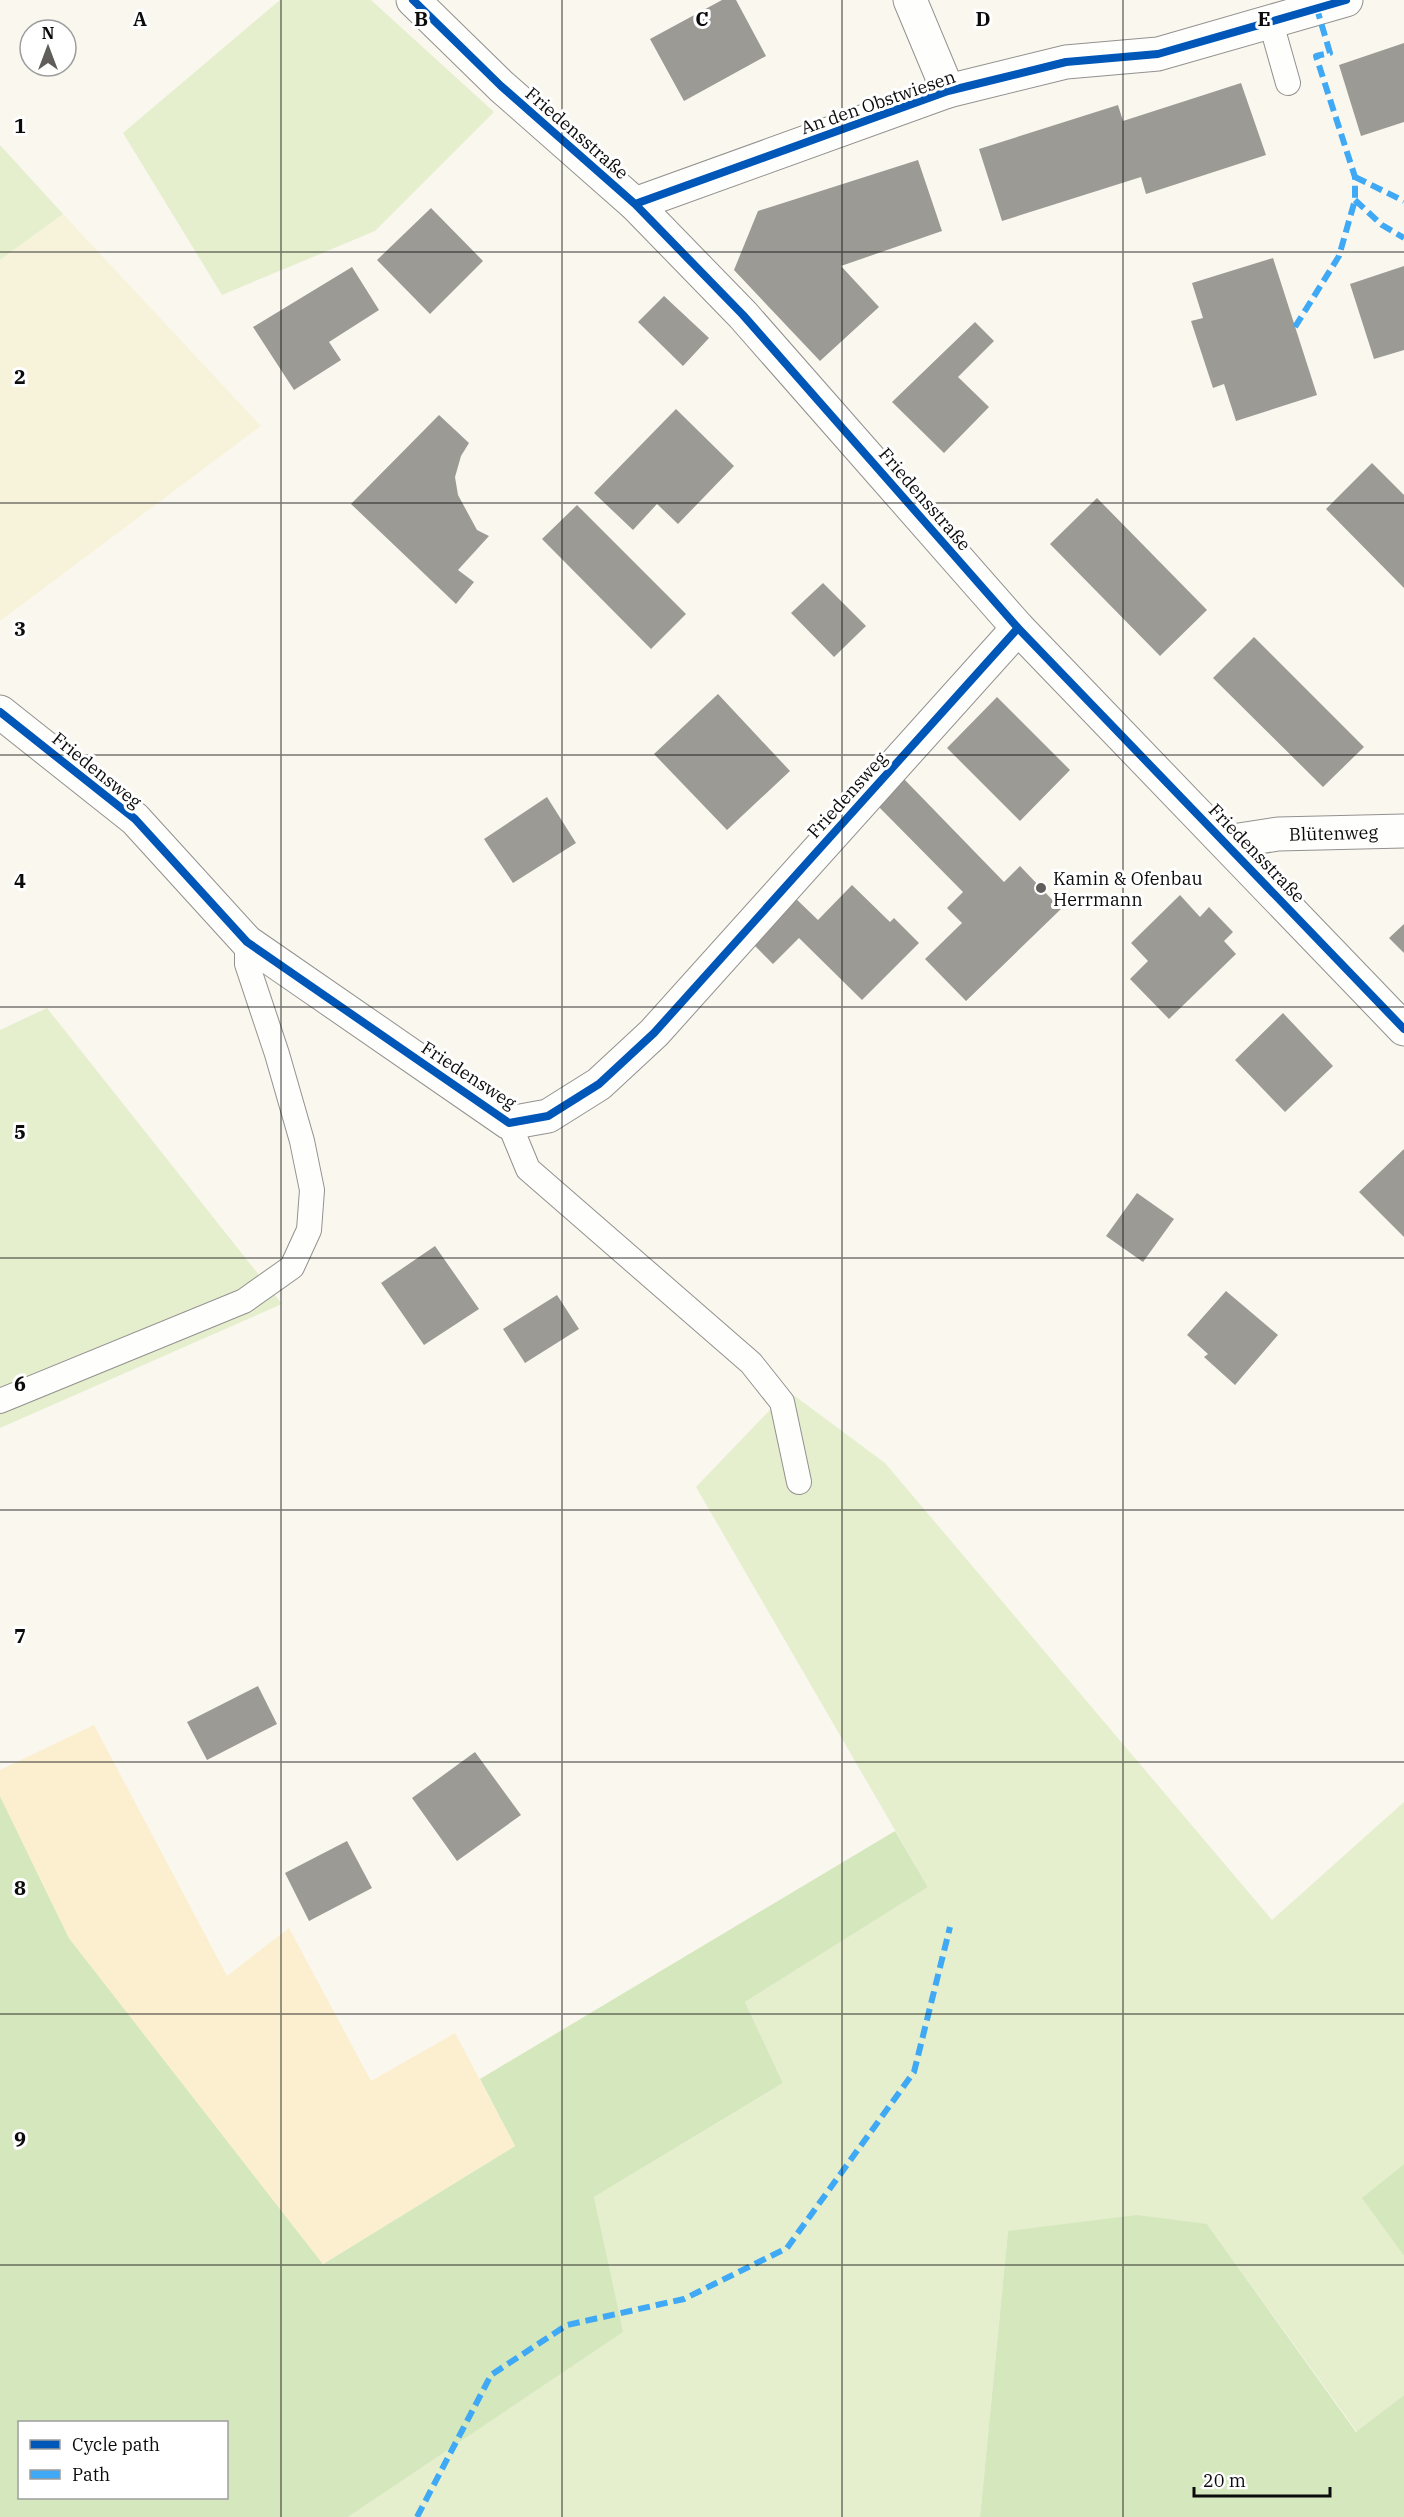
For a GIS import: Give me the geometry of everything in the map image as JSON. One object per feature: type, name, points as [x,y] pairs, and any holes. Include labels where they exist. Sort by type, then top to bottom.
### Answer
[{"type":"street","name":"Friedensstraße","points":[[413,0],[501,86],[635,204],[743,315],[1018,628],[1404,1029]]},
{"type":"street","points":[[910,0],[948,91]]},
{"type":"street","name":"An den Obstwiesen","points":[[635,204],[948,91],[1066,62],[1158,54],[1346,0]]},
{"type":"street","name":"Friedensweg","points":[[0,712],[135,819],[247,942],[509,1123],[548,1116],[599,1084],[654,1033],[1018,628]]},
{"type":"street","name":"Blütenweg","points":[[1226,842],[1278,834],[1404,831]]},
{"type":"lane","points":[[1271,23],[1288,83]]},
{"type":"lane","points":[[0,1401],[244,1301],[292,1267],[309,1230],[312,1190],[302,1141],[278,1054],[247,964],[247,942]]},
{"type":"lane","points":[[509,1123],[528,1169],[751,1363],[782,1402],[800,1482]]},
{"type":"shaded area","points":[[63,214],[261,426],[0,621],[0,260]]},
{"type":"green space","points":[[280,0],[371,0],[494,112],[375,231],[222,295],[123,133]]},
{"type":"green space","points":[[0,145],[63,214],[0,260]]},
{"type":"green space","points":[[47,1008],[282,1304],[0,1428],[0,1030]]},
{"type":"green space","points":[[788,1391],[885,1463],[1272,1920],[1404,1802],[1404,2164],[1363,2198],[1404,2256],[1404,2395],[1357,2432],[1207,2224],[1008,2231],[980,2517],[348,2517],[622,2332],[594,2197],[783,2083],[745,2002],[928,1887],[696,1487]]},
{"type":"green space","points":[[0,1796],[69,1938],[323,2264],[515,2146],[480,2079],[895,1831],[928,1887],[745,2002],[783,2083],[594,2197],[623,2332],[348,2517],[0,2517]]},
{"type":"green space","points":[[1404,2164],[1404,2256],[1362,2198]]},
{"type":"green space","points":[[1137,2215],[1207,2224],[1356,2432],[1404,2395],[1404,2517],[980,2517],[1008,2231]]},
{"type":"sand","points":[[94,1725],[227,1976],[289,1928],[371,2081],[455,2033],[515,2146],[323,2264],[69,1938],[0,1796],[0,1770]]},
{"type":"building","points":[[722,0],[736,0],[766,56],[684,101],[650,39]]},
{"type":"building","points":[[1404,43],[1404,122],[1361,136],[1339,65]]},
{"type":"building","points":[[1241,83],[1266,155],[1146,194],[1141,177],[1002,221],[979,149],[1118,105],[1123,121]]},
{"type":"building","points":[[918,160],[942,231],[841,266],[879,307],[820,361],[734,270],[758,211]]},
{"type":"building","points":[[431,208],[483,261],[430,314],[377,260]]},
{"type":"building","points":[[1273,258],[1317,395],[1236,421],[1224,384],[1213,388],[1191,321],[1203,318],[1192,283]]},
{"type":"building","points":[[1404,266],[1404,350],[1374,359],[1350,284]]},
{"type":"building","points":[[352,267],[379,310],[329,342],[341,360],[294,390],[253,327]]},
{"type":"building","points":[[664,296],[709,338],[683,366],[638,322]]},
{"type":"building","points":[[975,322],[994,341],[958,377],[989,407],[944,453],[892,402]]},
{"type":"building","points":[[676,409],[734,466],[678,524],[657,504],[633,530],[594,493]]},
{"type":"building","points":[[439,415],[469,443],[461,456],[455,477],[458,495],[477,530],[489,536],[458,570],[474,582],[456,604],[351,504]]},
{"type":"building","points":[[1372,463],[1404,495],[1404,588],[1326,509]]},
{"type":"building","points":[[1097,498],[1207,610],[1160,656],[1050,544]]},
{"type":"building","points":[[577,505],[686,614],[651,649],[542,539]]},
{"type":"building","points":[[823,583],[866,626],[834,657],[791,613]]},
{"type":"building","points":[[1254,637],[1364,747],[1323,787],[1213,678]]},
{"type":"building","points":[[718,694],[790,771],[727,830],[654,754]]},
{"type":"building","points":[[997,697],[1070,770],[1020,821],[947,748]]},
{"type":"building","points":[[903,778],[1004,882],[1020,866],[1061,909],[966,1001],[925,959],[962,923],[947,908],[963,892],[876,804]]},
{"type":"building","points":[[547,797],[576,843],[513,883],[484,839]]},
{"type":"building","points":[[852,885],[890,922],[894,918],[919,943],[862,1000],[799,938],[773,964],[747,938],[791,894],[818,920]]},
{"type":"building","points":[[1180,895],[1200,917],[1209,907],[1233,932],[1224,941],[1236,954],[1169,1019],[1130,979],[1148,961],[1131,943]]},
{"type":"building","points":[[1404,924],[1404,953],[1389,938]]},
{"type":"building","points":[[1283,1013],[1333,1066],[1285,1112],[1235,1060]]},
{"type":"building","points":[[1404,1149],[1404,1237],[1359,1192]]},
{"type":"building","points":[[1137,1193],[1174,1219],[1143,1262],[1106,1236]]},
{"type":"building","points":[[435,1246],[479,1309],[424,1345],[381,1283]]},
{"type":"building","points":[[1226,1291],[1278,1335],[1235,1385],[1204,1357],[1208,1354],[1187,1335]]},
{"type":"building","points":[[557,1295],[579,1329],[525,1363],[503,1329]]},
{"type":"building","points":[[258,1686],[277,1724],[207,1760],[187,1722]]},
{"type":"building","points":[[475,1752],[521,1815],[457,1861],[412,1798]]},
{"type":"building","points":[[347,1841],[372,1888],[309,1921],[285,1873]]},
{"type":"marked path","points":[[1295,327],[1339,256],[1355,200],[1355,177],[1316,56],[1330,53],[1317,9]]},
{"type":"marked path","points":[[1355,177],[1404,201]]},
{"type":"marked path","points":[[1355,200],[1382,225],[1404,238]]},
{"type":"marked path","points":[[417,2517],[491,2375],[567,2325],[684,2299],[787,2248],[914,2072],[950,1927]]},
{"type":"cycle path","points":[[413,0],[501,86],[635,204],[743,315],[1018,628],[1404,1029]]},
{"type":"cycle path","points":[[635,204],[948,91],[1066,62],[1158,54],[1346,0]]},
{"type":"cycle path","points":[[0,712],[135,819],[247,942],[509,1123],[548,1116],[599,1084],[654,1033],[1018,628]]},
{"type":"place","name":"Kamin & Ofenbau Herrmann","points":[[1041,888]]}]
